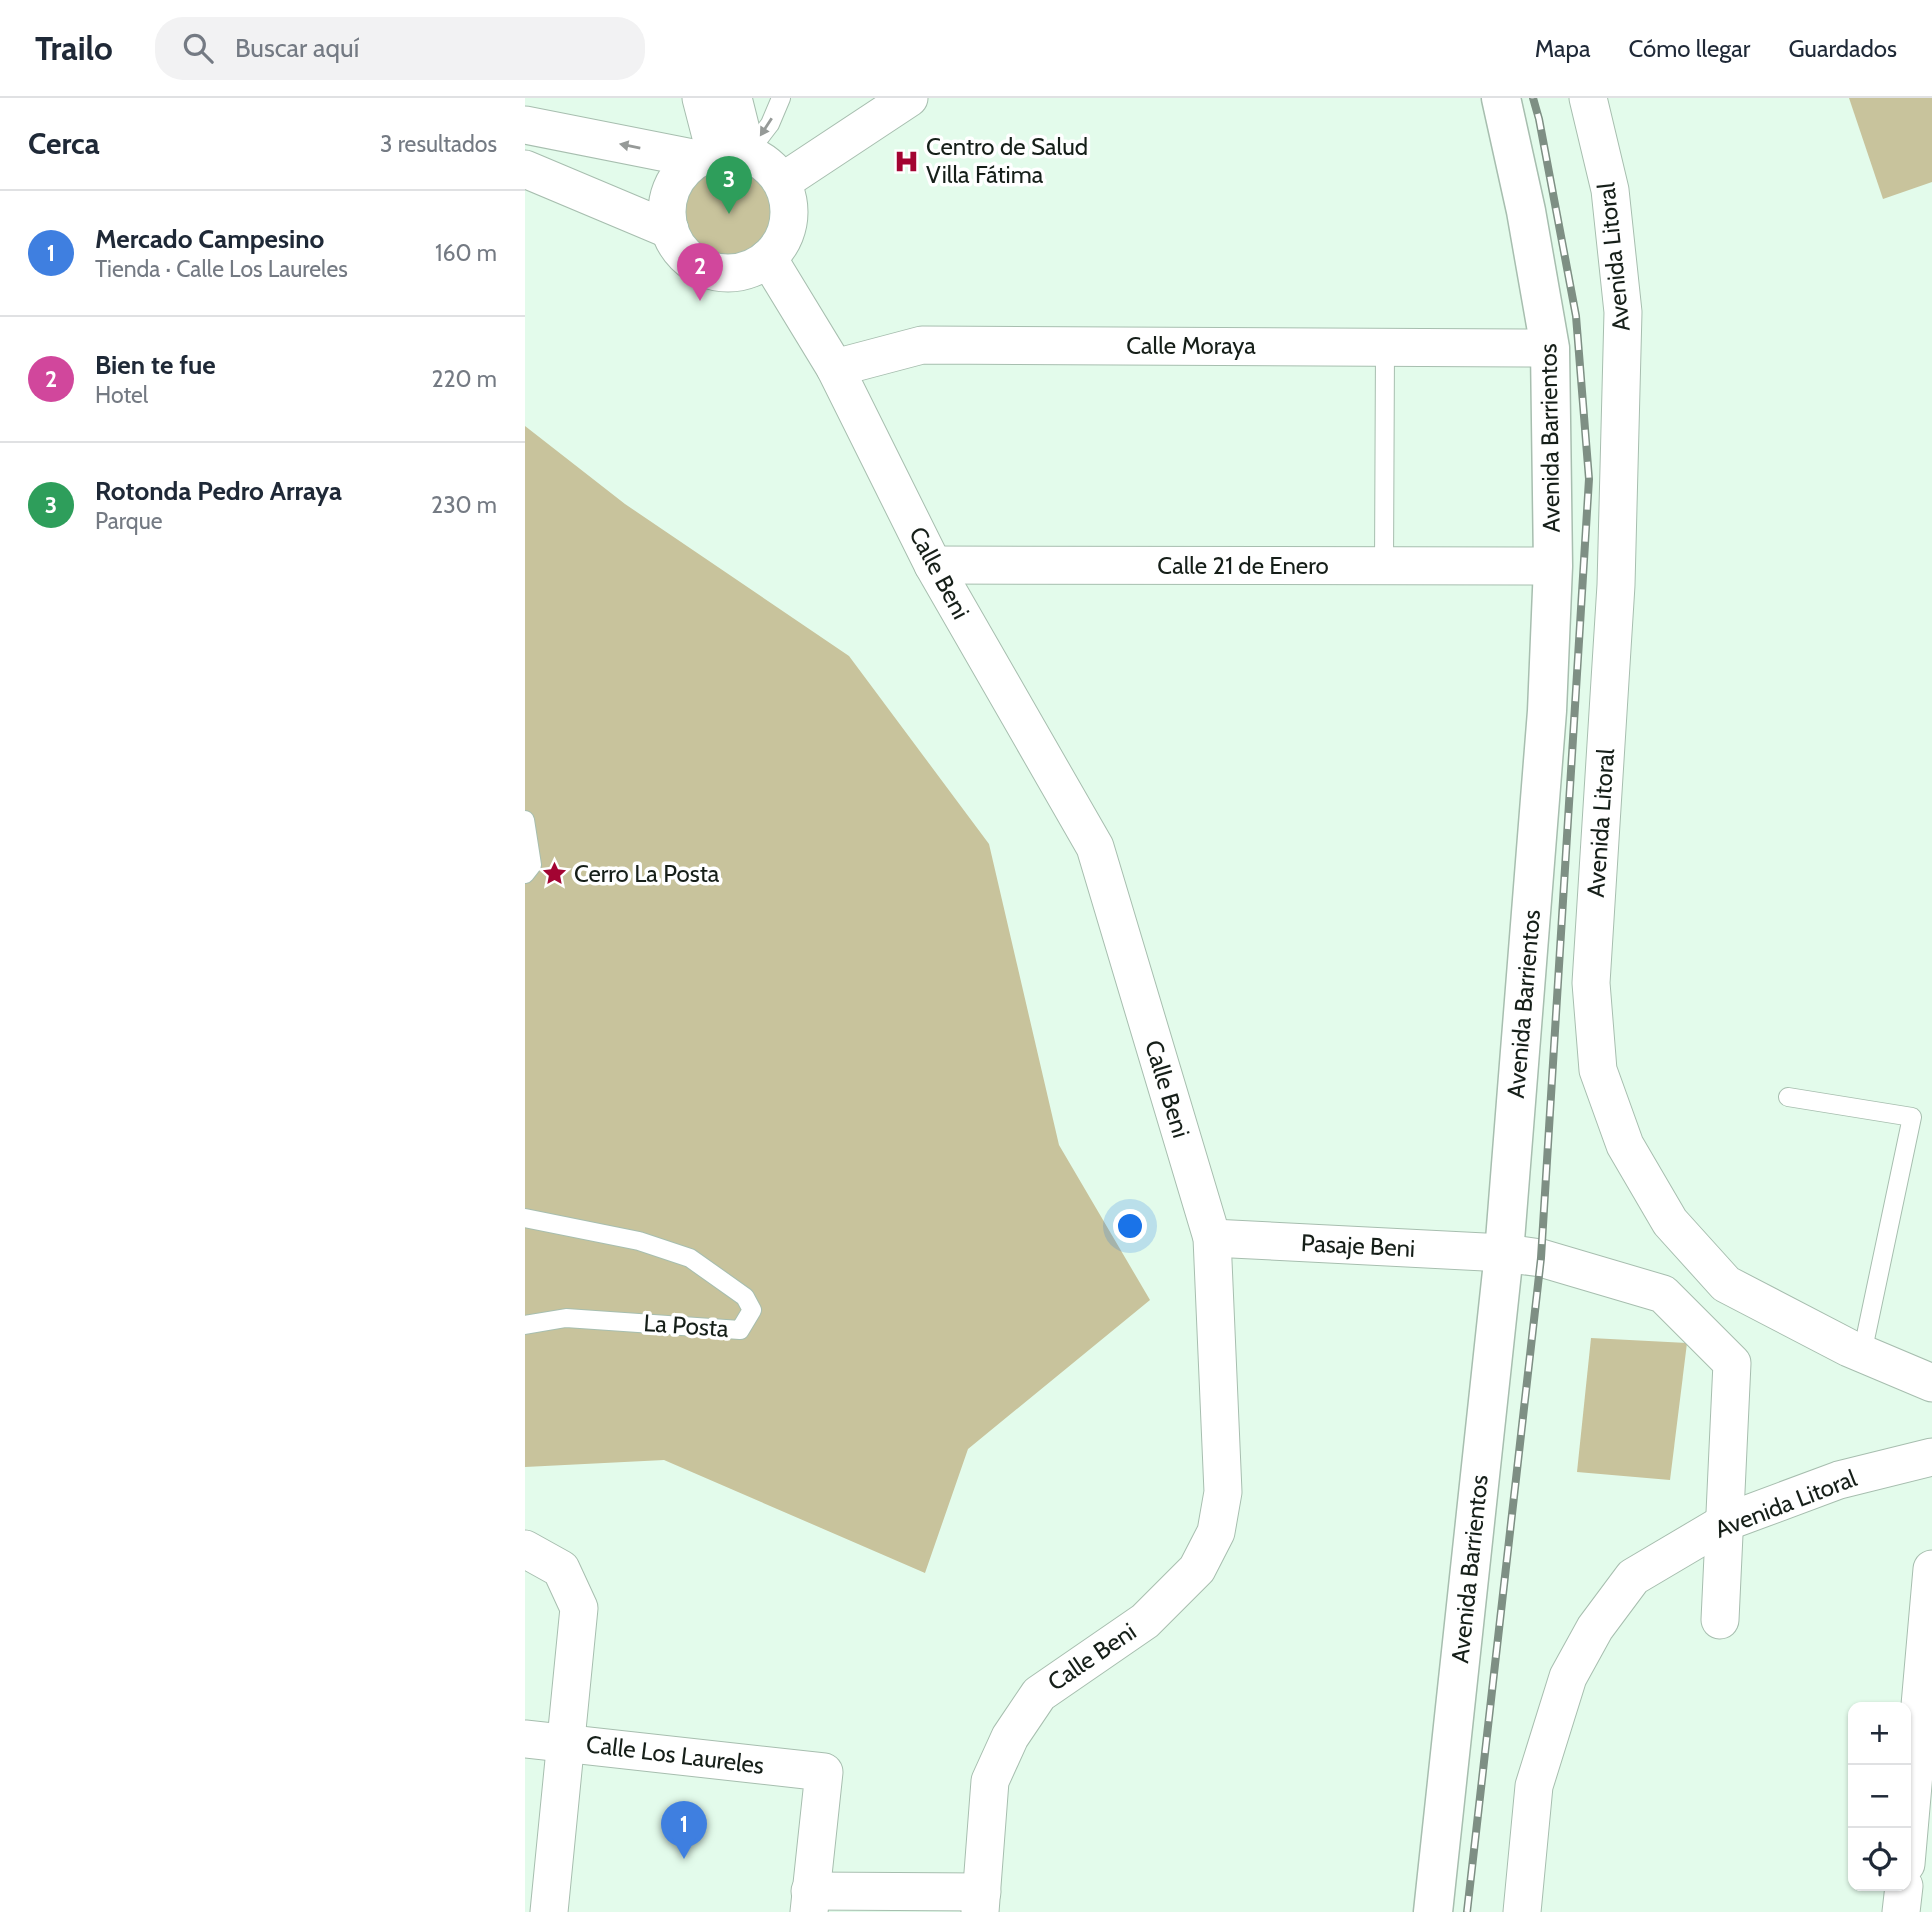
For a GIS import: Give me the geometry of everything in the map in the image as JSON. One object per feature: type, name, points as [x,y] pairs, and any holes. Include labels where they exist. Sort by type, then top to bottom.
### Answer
[{"type":"street","points":[[701,98],[720,155]]},
{"type":"street","points":[[720,155],[733,98]]},
{"type":"street","points":[[782,182],[909,98]]},
{"type":"street","name":"Avenida Barrientos","points":[[1433,1912],[1504,1253],[1547,711],[1553,566],[1550,348],[1526,211],[1501,98]]},
{"type":"street","name":"Avenida Litoral","points":[[1588,98],[1610,190],[1623,312],[1616,585],[1591,983],[1598,1070],[1625,1145],[1670,1222],[1726,1284],[1861,1353],[1932,1383]]},
{"type":"street","points":[[525,125],[762,160],[782,182],[789,202],[789,223],[781,243],[768,258],[750,269],[730,273],[711,270],[693,262],[678,248],[670,230],[667,210],[670,190],[681,173],[720,155]]},
{"type":"street","points":[[525,169],[670,230]]},
{"type":"street","name":"Calle Beni","points":[[768,258],[835,368],[933,565],[1095,847],[1212,1238],[1223,1492],[1216,1532],[1196,1569],[1145,1621],[1039,1694],[1010,1737],[991,1781],[981,1902]]},
{"type":"street","name":"Calle Moraya","points":[[835,368],[922,345],[1550,348]]},
{"type":"street","name":"Calle 21 de Enero","points":[[933,565],[1553,566]]},
{"type":"street","name":"Pasaje Beni","points":[[1212,1238],[1504,1253],[1541,1258],[1663,1294],[1732,1363],[1720,1620]]},
{"type":"street","name":"Avenida Litoral","points":[[1522,1912],[1534,1786],[1568,1677],[1595,1628],[1633,1577],[1726,1522],[1839,1480],[1932,1457]]},
{"type":"street","points":[[525,1549],[561,1569],[579,1608],[549,1912]]},
{"type":"street","points":[[1909,1828],[1932,1569]]},
{"type":"street","name":"Calle Los Laureles","points":[[525,1739],[824,1772],[809,1901]]},
{"type":"street","points":[[1902,1912],[1904,1891]]},
{"type":"street","points":[[809,1901],[981,1902]]},
{"type":"lane","points":[[720,155],[770,124],[781,98]]},
{"type":"lane","points":[[1384,566],[1385,348]]},
{"type":"lane","points":[[525,820],[532,865],[525,874]]},
{"type":"lane","points":[[1788,1097],[1912,1117],[1861,1353]]},
{"type":"lane","name":"La Posta","points":[[525,1218],[639,1241],[690,1258],[745,1297],[752,1310],[740,1329],[566,1318],[525,1325]]},
{"type":"shaded area","points":[[1849,98],[1932,98],[1932,182],[1883,199]]},
{"type":"shaded area","points":[[729,167],[746,170],[760,180],[770,194],[773,211],[770,228],[760,242],[746,252],[729,255],[712,252],[698,242],[688,228],[685,211],[688,194],[698,180],[712,170]]},
{"type":"shaded area","points":[[525,426],[625,504],[849,656],[989,844],[1059,1145],[1150,1300],[968,1449],[925,1573],[664,1460],[525,1467]]},
{"type":"shaded area","points":[[1591,1338],[1687,1343],[1670,1480],[1577,1472]]},
{"type":"railway","points":[[1467,1912],[1541,1258],[1589,479],[1576,316],[1533,98]]},
{"type":"place","name":"Centro de Salud Villa Fátima","points":[[906,161]]},
{"type":"place","name":"Rotonda Pedro Arraya","points":[[729,214]]},
{"type":"place","name":"Bien te fue","points":[[700,301]]},
{"type":"place","name":"Cerro La Posta","points":[[554,874]]},
{"type":"place","name":"Mercado Campesino","points":[[684,1859]]}]
